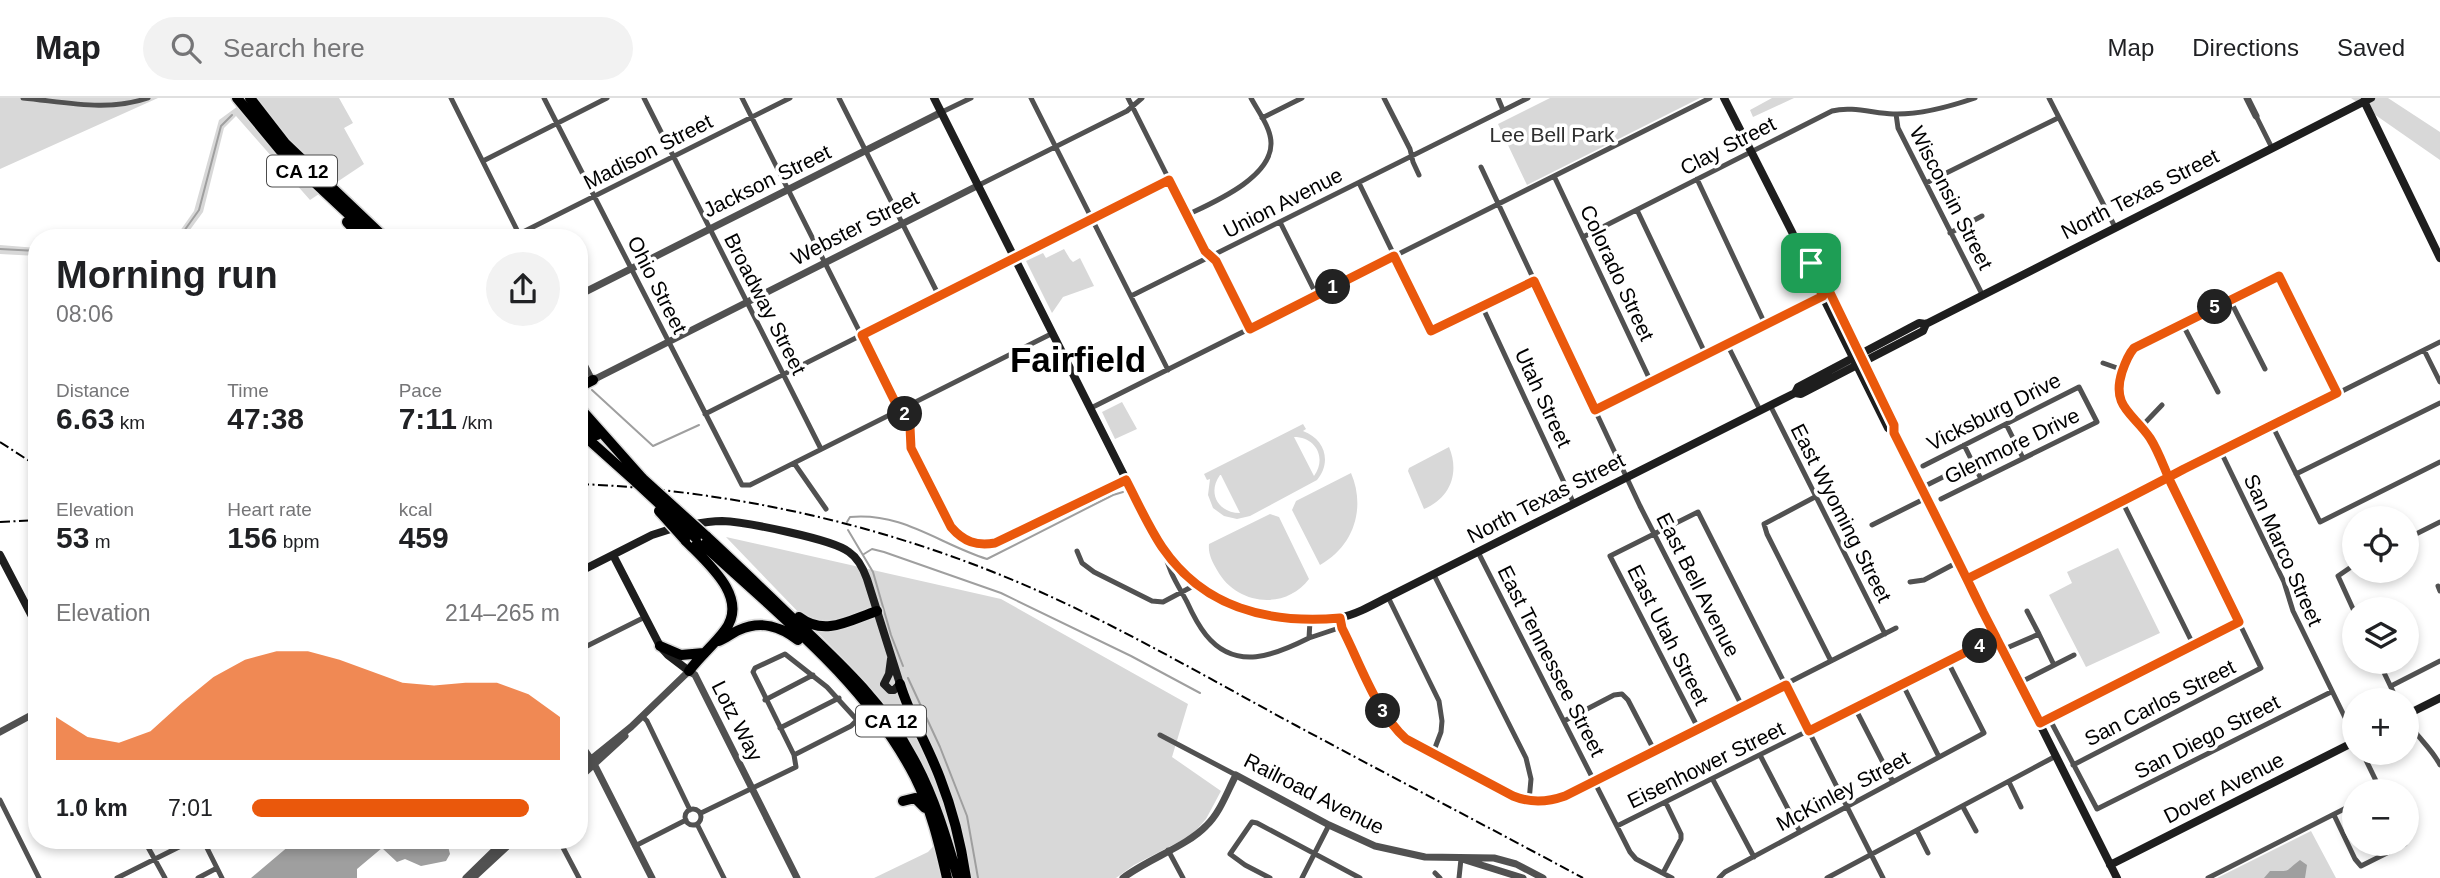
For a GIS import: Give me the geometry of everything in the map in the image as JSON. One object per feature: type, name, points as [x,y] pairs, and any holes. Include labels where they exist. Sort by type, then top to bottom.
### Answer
[{"type":"highway","name":"CA 12","points":[[237,98],[279,150],[369,229]]},
{"type":"highway","name":"CA 12","points":[[250,98],[285,143],[370,229]]},
{"type":"highway","points":[[323,191],[354,229]]},
{"type":"highway","points":[[588,382],[593,380]]},
{"type":"highway","points":[[588,418],[621,460]]},
{"type":"highway","name":"CA 12","points":[[588,428],[696,538],[832,666],[878,718],[909,767],[933,820],[947,878]]},
{"type":"highway","name":"CA 12","points":[[588,437],[621,460]]},
{"type":"highway","points":[[640,481],[696,538],[731,597],[730,622],[689,671]]},
{"type":"highway","name":"CA 12","points":[[696,538],[773,598],[856,678],[890,720],[929,789],[958,878]]},
{"type":"highway","points":[[773,598],[804,621],[817,627],[834,626],[877,611]]},
{"type":"highway","points":[[715,643],[749,626],[775,626],[790,633],[832,666]]},
{"type":"highway","points":[[660,646],[681,655],[704,653]]},
{"type":"highway","points":[[900,684],[947,797],[958,834],[966,878]]},
{"type":"highway","points":[[909,767],[913,789],[911,796],[903,801],[912,798],[918,800],[933,820]]},
{"type":"main road","name":"North Texas Street","points":[[934,98],[1126,480],[1164,550],[1197,584],[1231,606],[1255,614],[1310,621],[1340,618],[1434,575],[1794,393],[1803,393],[1919,323],[1926,324],[2368,100]]},
{"type":"main road","points":[[1724,98],[1793,234],[1811,263],[1810,271],[1827,294],[1888,428],[1894,433],[1922,488],[2117,878]]},
{"type":"main road","points":[[2368,100],[2440,258]]},
{"type":"main road","points":[[588,567],[666,530],[709,522],[732,522],[840,546],[855,557],[864,571],[900,684],[894,690],[884,684],[889,674],[891,659]]},
{"type":"main road","points":[[0,555],[28,609]]},
{"type":"main road","name":"Lotz Way","points":[[612,555],[660,646],[689,671]]},
{"type":"main road","points":[[2419,710],[2440,698]]},
{"type":"main road","name":"Dover Avenue","points":[[2110,865],[2342,748]]},
{"type":"street","points":[[23,98],[109,107],[148,98]]},
{"type":"street","points":[[451,98],[517,229]]},
{"type":"street","name":"Ohio Street","points":[[544,98],[742,485],[750,485],[794,463]]},
{"type":"street","points":[[483,161],[607,98]]},
{"type":"street","name":"Broadway Street","points":[[644,98],[821,449]]},
{"type":"street","points":[[742,98],[910,427],[911,448],[951,527],[959,537],[974,544],[995,543],[1126,480]]},
{"type":"street","name":"Madison Street","points":[[533,229],[790,98]]},
{"type":"street","points":[[839,98],[939,296]]},
{"type":"street","name":"Jackson Street","points":[[588,290],[971,98]]},
{"type":"street","points":[[1031,98],[1168,370]]},
{"type":"street","points":[[1128,98],[1205,251],[1216,261],[1250,329]]},
{"type":"street","points":[[1132,106],[1135,98]]},
{"type":"street","name":"Webster Street","points":[[593,380],[1056,146],[1132,106],[1142,98]]},
{"type":"street","points":[[1187,215],[1235,190],[1264,163],[1271,143],[1251,98]]},
{"type":"street","points":[[1262,118],[1302,98]]},
{"type":"street","points":[[1384,98],[1419,175]]},
{"type":"street","points":[[1497,98],[1503,110]]},
{"type":"street","name":"Union Avenue","points":[[1131,296],[1528,98]]},
{"type":"street","points":[[1091,408],[1710,98]]},
{"type":"street","name":"Clay Street","points":[[1583,237],[1839,109],[1896,114],[1938,109],[1975,98]]},
{"type":"street","points":[[2049,98],[2115,227]]},
{"type":"street","points":[[2247,98],[2272,148]]},
{"type":"street","name":"Wisconsin Street","points":[[1896,114],[1898,128],[1982,294]]},
{"type":"street","points":[[1926,183],[2058,118]]},
{"type":"street","name":"East Bell Avenue","points":[[1481,167],[1654,533],[1742,706]]},
{"type":"street","name":"Colorado Street","points":[[1554,176],[1651,382]]},
{"type":"street","points":[[1697,179],[1765,324]]},
{"type":"street","points":[[705,414],[1169,180]]},
{"type":"street","points":[[1359,183],[1431,331],[1534,281]]},
{"type":"street","points":[[1637,210],[1706,355]]},
{"type":"street","points":[[1950,233],[1982,216]]},
{"type":"street","points":[[1280,222],[1317,296]]},
{"type":"street","points":[[2040,723],[2239,622],[2156,450],[2120,401],[2118,385],[2128,356],[2134,348],[2279,276],[2337,393]]},
{"type":"street","points":[[1595,410],[1827,294]]},
{"type":"street","points":[[2230,300],[2265,369]]},
{"type":"street","name":"Utah Street","points":[[1482,306],[1574,504]]},
{"type":"street","points":[[2182,323],[2218,392]]},
{"type":"street","points":[[826,509],[794,463],[1053,333]]},
{"type":"street","points":[[1967,579],[2440,342]]},
{"type":"street","points":[[1727,344],[1760,410]]},
{"type":"street","points":[[2424,350],[2440,382]]},
{"type":"street","points":[[2104,363],[2123,370]]},
{"type":"street","points":[[588,370],[593,380]]},
{"type":"street","name":"Vicksburg Drive","points":[[1923,466],[2079,387],[2097,422]]},
{"type":"street","points":[[2296,474],[2440,403]]},
{"type":"street","name":"East Wyoming Street","points":[[1770,405],[1885,634]]},
{"type":"street","points":[[2141,427],[2162,405]]},
{"type":"street","name":"Glenmore Drive","points":[[1941,499],[2097,422]]},
{"type":"street","points":[[2006,424],[2023,458]]},
{"type":"street","points":[[2273,426],[2320,522],[2440,462]]},
{"type":"street","points":[[1964,444],[1981,479]]},
{"type":"street","name":"San Marco Street","points":[[2221,452],[2284,582],[2293,611],[2342,713]]},
{"type":"street","points":[[1922,488],[1973,462]]},
{"type":"street","points":[[1815,497],[1764,524],[1831,661]]},
{"type":"street","points":[[1872,525],[1926,498]]},
{"type":"street","points":[[2122,501],[2194,646]]},
{"type":"street","points":[[1654,533],[1698,512],[1883,878]]},
{"type":"street","points":[[2419,532],[2440,522]]},
{"type":"street","name":"East Utah Street","points":[[1654,533],[1610,556],[1698,728]]},
{"type":"street","points":[[1164,550],[1167,565],[1200,627],[1211,641],[1229,652],[1258,658],[1342,628]]},
{"type":"street","points":[[1077,551],[1082,563],[1094,572],[1152,601],[1163,602],[1197,584]]},
{"type":"street","name":"East Tennessee Street","points":[[1478,552],[1632,857],[1672,878]]},
{"type":"street","points":[[1910,582],[1924,580],[1958,562]]},
{"type":"street","points":[[2342,573],[2338,576],[2348,597]]},
{"type":"street","points":[[1434,575],[1526,758],[1531,779],[1529,801]]},
{"type":"street","points":[[1388,597],[1440,701],[1441,732],[1433,753]]},
{"type":"street","points":[[2027,611],[2054,665]]},
{"type":"street","points":[[588,646],[645,617]]},
{"type":"street","points":[[1340,618],[1342,628],[1390,722],[1406,739],[1513,796],[1529,801],[1557,799],[1896,628]]},
{"type":"street","points":[[1310,621],[1310,638]]},
{"type":"street","name":"San Carlos Street","points":[[2073,765],[2261,668],[2239,622]]},
{"type":"street","points":[[2002,650],[2039,634]]},
{"type":"street","name":"Eisenhower Street","points":[[1617,826],[1996,637]]},
{"type":"street","points":[[701,813],[796,767],[794,755],[753,672],[755,667],[785,654],[839,698],[857,720],[852,726],[794,755]]},
{"type":"street","points":[[2019,682],[2074,655]]},
{"type":"street","points":[[2385,674],[2391,686],[2440,661]]},
{"type":"street","name":"McKinley Street","points":[[1719,878],[1725,872],[1984,733],[1948,662]]},
{"type":"street","points":[[588,767],[689,671]]},
{"type":"street","name":"Lotz Way","points":[[689,671],[695,675],[797,878]]},
{"type":"street","points":[[765,700],[813,675]]},
{"type":"street","points":[[1903,685],[1939,757]]},
{"type":"street","name":"San Diego Street","points":[[2073,765],[2097,809],[2331,692]]},
{"type":"street","points":[[1564,721],[1614,695],[1622,694],[1628,700],[1654,750]]},
{"type":"street","points":[[780,728],[839,698]]},
{"type":"street","points":[[1855,708],[1893,782]]},
{"type":"street","points":[[642,716],[690,810]]},
{"type":"street","points":[[0,732],[28,717]]},
{"type":"street","points":[[2049,718],[2073,765]]},
{"type":"street","name":"Railroad Avenue","points":[[1160,735],[1360,840],[1396,852],[1461,859],[1524,878]]},
{"type":"street","points":[[2419,736],[2430,746],[2440,765]]},
{"type":"street","points":[[588,754],[652,878]]},
{"type":"street","points":[[1760,755],[1800,832]]},
{"type":"street","points":[[1827,878],[2056,757]]},
{"type":"street","points":[[588,764],[593,761]]},
{"type":"street","points":[[1123,878],[1205,828],[1236,775]]},
{"type":"street","points":[[1713,779],[1754,857]]},
{"type":"street","points":[[2008,782],[2021,807]]},
{"type":"street","points":[[0,800],[39,878]]},
{"type":"street","points":[[1663,873],[1681,839],[1666,803]]},
{"type":"street","points":[[1963,807],[1976,831]]},
{"type":"street","points":[[690,810],[701,813]]},
{"type":"street","points":[[686,820],[690,810]]},
{"type":"street","points":[[2208,878],[2342,811]]},
{"type":"street","points":[[686,820],[689,824],[697,824],[701,820],[701,813]]},
{"type":"street","points":[[2334,815],[2342,832]]},
{"type":"street","points":[[635,845],[686,820]]},
{"type":"street","points":[[1270,878],[1230,855],[1252,822],[1360,878]]},
{"type":"street","points":[[697,824],[724,878]]},
{"type":"street","points":[[1302,878],[1329,825]]},
{"type":"street","points":[[1917,831],[1928,853]]},
{"type":"street","points":[[149,849],[165,878]]},
{"type":"street","points":[[117,878],[175,849]]},
{"type":"street","points":[[208,849],[222,878]]},
{"type":"street","points":[[466,878],[496,849]]},
{"type":"street","points":[[473,878],[504,849]]},
{"type":"street","points":[[564,849],[579,878]]},
{"type":"street","points":[[1168,850],[1183,878]]},
{"type":"street","name":"Railroad Avenue","points":[[1461,859],[1473,856],[1494,858],[1516,864],[1543,878]]},
{"type":"street","points":[[2354,856],[2361,866],[2383,856]]},
{"type":"street","points":[[1459,878],[1461,859]]},
{"type":"street","points":[[198,878],[217,868]]},
{"type":"street","points":[[1251,878],[1255,871]]},
{"type":"green space","points":[[0,98],[158,98],[0,169]]},
{"type":"green space","points":[[249,98],[339,98],[353,123],[344,128],[364,164],[310,200],[236,116],[224,128],[203,212],[191,229],[181,229],[194,211],[219,120]]},
{"type":"green space","name":"Lee Bell Park","points":[[1550,98],[1700,98],[1527,185],[1498,124]]},
{"type":"green space","points":[[1772,98],[1794,98],[1753,117],[1750,110]]},
{"type":"green space","points":[[2351,98],[2388,98],[2440,132],[2440,160]]},
{"type":"green space","points":[[0,245],[28,247],[28,256],[0,254]]},
{"type":"green space","points":[[1064,249],[1073,262],[1080,258],[1094,286],[1063,297],[1052,313],[1026,261],[1043,253],[1046,258]]},
{"type":"green space","points":[[1122,402],[1137,429],[1115,439],[1102,412]]},
{"type":"green space","points":[[1303,424],[1306,429],[1303,431],[1317,439],[1324,452],[1324,466],[1317,480],[1250,516],[1237,519],[1224,516],[1213,508],[1208,495],[1210,479],[1207,480],[1204,474]],"holes":[[[1294,437],[1308,441],[1317,450],[1319,462],[1314,476]],[[1221,475],[1240,513],[1226,510],[1217,501],[1215,489]]]},
{"type":"green space","points":[[1449,447],[1453,466],[1450,484],[1440,498],[1424,509],[1409,468]]},
{"type":"green space","points":[[1351,473],[1357,499],[1354,525],[1341,548],[1320,565],[1292,510],[1296,501]]},
{"type":"green space","points":[[1270,514],[1279,517],[1309,579],[1287,596],[1261,600],[1236,591],[1225,582],[1212,560],[1209,544]]},
{"type":"green space","points":[[726,537],[1001,599],[1188,704],[1172,757],[1221,791],[1206,819],[1192,835],[1134,865],[1116,878],[874,878],[928,852],[946,833],[856,672]]},
{"type":"green space","points":[[2118,548],[2160,633],[2086,667],[2049,595],[2072,583],[2067,572]]},
{"type":"green space","points":[[2311,831],[2336,878],[2217,878]]},
{"type":"shaded area","points":[[285,849],[381,849],[357,869],[357,878],[251,878]]},
{"type":"shaded area","points":[[383,849],[449,849],[450,854],[446,861],[421,866],[405,859],[397,862]]},
{"type":"shaded area","points":[[2300,860],[2307,865],[2305,878],[2264,878],[2270,871],[2287,870]]},
{"type":"waterway","points":[[185,229],[199,210],[221,126],[232,115]]},
{"type":"waterway","points":[[0,249],[28,251]]},
{"type":"waterway","points":[[592,390],[653,446],[699,425]]},
{"type":"waterway","points":[[847,522],[850,517],[887,519],[987,559],[1123,492]]},
{"type":"waterway","points":[[848,530],[873,572],[903,666]]},
{"type":"waterway","points":[[864,554],[872,549],[884,552],[1001,593],[1200,693]]},
{"type":"waterway","points":[[908,678],[940,747],[967,816],[978,878]]},
{"type":"railway","points":[[0,442],[28,460]]},
{"type":"railway","points":[[588,485],[748,502],[859,527],[967,562],[1056,599],[1126,633],[1583,878]]},
{"type":"railway","points":[[0,522],[28,520]]},
{"type":"district","name":"Fairfield","points":[[1078,360]]},
{"type":"route","points":[[1811,263],[1810,271],[1823,296],[1595,410],[1534,281],[1431,331],[1426,326],[1394,256],[1250,329],[1216,261],[1205,251],[1169,180],[862,335],[899,410],[903,408],[910,427],[911,448],[951,527],[959,537],[974,544],[995,543],[1126,480],[1164,550],[1210,594],[1231,606],[1255,614],[1310,621],[1340,618],[1342,628],[1384,713],[1406,739],[1513,796],[1529,801],[1547,801],[1565,796],[1786,685],[1809,731],[1903,685],[1996,637],[1983,612],[1967,579],[2169,478],[2184,469],[2337,393],[2279,276],[2134,348],[2128,356],[2118,385],[2120,401],[2150,438],[2156,450],[2169,478],[2171,483],[2239,622],[2040,723],[1983,612],[1894,433],[1894,425],[1858,348],[1818,268],[1811,263]]}]
